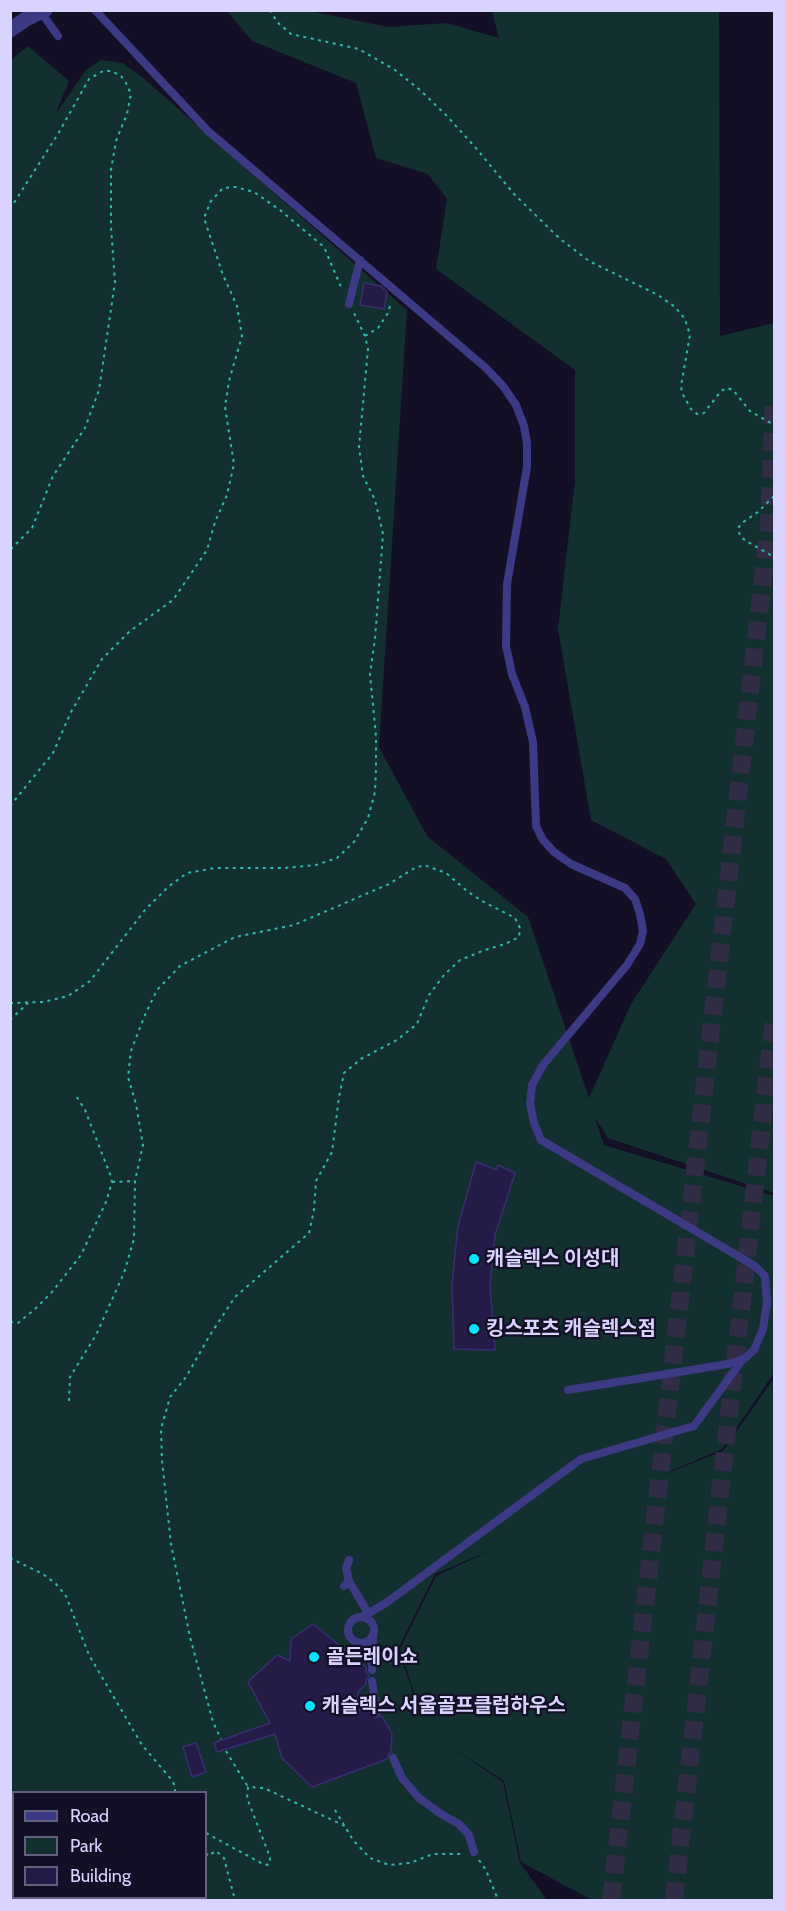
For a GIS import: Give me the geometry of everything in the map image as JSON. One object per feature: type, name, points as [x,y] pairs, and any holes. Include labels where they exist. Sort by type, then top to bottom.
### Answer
[{"type":"street","points":[[10,30],[43,11]]},
{"type":"lane","points":[[94,10],[208,131],[486,368],[503,386],[516,405],[524,426],[527,467],[507,584],[506,646],[512,674],[525,707],[533,742],[536,826],[543,840],[554,852],[571,864],[625,888],[635,899],[643,931],[640,944],[627,965],[543,1065],[532,1086],[530,1104],[534,1123],[541,1140],[740,1256],[765,1276],[766,1317],[754,1350],[744,1359],[694,1426],[581,1459],[386,1603],[365,1615],[356,1617],[349,1623],[348,1635],[354,1642],[367,1642],[373,1635]]},
{"type":"lane","points":[[43,11],[58,36]]},
{"type":"lane","points":[[349,304],[360,260]]},
{"type":"lane","points":[[568,1390],[744,1359]]},
{"type":"lane","points":[[349,1560],[346,1568],[347,1584],[374,1626],[372,1670]]},
{"type":"lane","points":[[386,1590],[386,1603]]},
{"type":"lane","points":[[372,1681],[377,1712]]},
{"type":"lane","points":[[393,1758],[402,1778],[419,1798],[459,1824],[469,1835],[474,1852]]},
{"type":"path","points":[[270,10],[276,22],[291,34],[359,49],[395,70],[447,116],[514,194],[559,237],[589,261],[658,295],[675,306],[685,319],[690,334],[681,386],[682,393],[691,409],[697,414],[704,413],[721,391],[727,388],[733,390],[750,411],[774,425]]},
{"type":"path","points":[[10,209],[58,134],[89,79],[103,71],[112,71],[121,76],[130,94],[127,114],[116,141],[111,170],[111,227],[115,282],[99,390],[86,428],[53,476],[32,528],[10,550]]},
{"type":"path","points":[[10,806],[53,753],[71,712],[102,659],[130,631],[173,600],[207,550],[215,522],[227,495],[234,464],[225,407],[229,381],[242,336],[237,306],[223,275],[204,218],[211,201],[223,188],[235,187],[254,192],[280,210],[324,247],[369,349],[359,447],[363,476],[375,500],[383,534],[370,674],[376,736],[375,792],[368,818],[354,842],[337,858],[316,865],[284,868],[215,868],[187,873],[168,887],[145,910],[90,981],[68,996],[42,1002],[10,1003]]},
{"type":"path","points":[[365,336],[378,328],[388,313],[391,302]]},
{"type":"path","points":[[774,496],[738,528],[740,536],[746,541],[774,557]]},
{"type":"path","points":[[69,1401],[70,1377],[96,1335],[124,1272],[134,1239],[135,1180],[143,1145],[136,1104],[128,1077],[131,1051],[157,990],[180,966],[235,937],[294,926],[389,884],[413,869],[424,866],[446,873],[474,896],[515,918],[520,928],[519,938],[460,960],[444,975],[429,995],[417,1024],[397,1040],[361,1059],[344,1073],[332,1152],[316,1181],[314,1210],[309,1233],[235,1297],[186,1377],[170,1397],[161,1429],[171,1544],[190,1637],[213,1722],[221,1738]]},
{"type":"path","points":[[10,1020],[28,1003]]},
{"type":"path","points":[[10,1322],[18,1323],[35,1309],[52,1292],[81,1255],[106,1202],[112,1182],[85,1110],[75,1094]]},
{"type":"path","points":[[112,1182],[135,1180]]},
{"type":"path","points":[[10,1558],[43,1574],[66,1596],[89,1655],[142,1745],[171,1779],[175,1791]]},
{"type":"path","points":[[207,1834],[261,1863],[270,1863],[270,1857],[247,1798],[248,1787],[226,1751]]},
{"type":"path","points":[[248,1787],[264,1788],[345,1826]]},
{"type":"path","points":[[335,1810],[353,1840],[370,1858],[389,1865],[410,1863],[433,1854],[474,1852],[486,1869],[498,1900]]},
{"type":"path","points":[[207,1854],[216,1851],[224,1858],[235,1900]]},
{"type":"green space","points":[[227,11],[309,11],[388,27],[446,23],[499,38],[492,11],[719,11],[720,336],[774,323],[774,1193],[608,1138],[595,1118],[604,1145],[774,1196],[774,1373],[722,1449],[655,1478],[723,1451],[774,1378],[774,1900],[592,1900],[521,1862],[504,1781],[439,1739],[503,1782],[520,1863],[547,1900],[11,1900],[11,60],[28,46],[69,81],[55,115],[86,70],[101,60],[122,63],[141,76],[407,310],[379,747],[427,836],[528,917],[589,1098],[631,1004],[696,904],[666,859],[591,820],[558,629],[575,480],[575,370],[436,269],[447,199],[428,174],[376,158],[356,83],[252,41]],"holes":[[[492,1550],[436,1576],[400,1649],[424,1724],[398,1649],[435,1574]]]},
{"type":"building","points":[[364,283],[381,286],[387,292],[384,309],[360,305]]},
{"type":"building","name":"캐슬렉스 이성대","points":[[476,1162],[497,1170],[498,1165],[515,1173],[495,1235],[490,1285],[495,1350],[454,1349],[452,1284],[458,1226]]},
{"type":"building","name":"캐슬렉스 서울골프클럽하우스","points":[[313,1624],[366,1667],[369,1676],[366,1684],[358,1692],[358,1710],[371,1712],[375,1718],[382,1716],[392,1734],[391,1752],[387,1759],[312,1787],[282,1758],[275,1734],[217,1752],[214,1743],[270,1723],[248,1682],[277,1655],[290,1661],[291,1639]]},
{"type":"building","points":[[196,1743],[206,1772],[192,1777],[183,1747]]},
{"type":"tunnel","points":[[611,1900],[769,526],[774,397]]},
{"type":"tunnel","points":[[674,1900],[774,1018]]},
{"type":"place","name":"캐슬렉스 이성대","points":[[474,1259]]},
{"type":"place","name":"킹스포츠 캐슬렉스점","points":[[474,1329]]},
{"type":"place","name":"골든레이쇼","points":[[314,1657]]},
{"type":"place","name":"캐슬렉스 서울골프클럽하우스","points":[[310,1706]]}]
